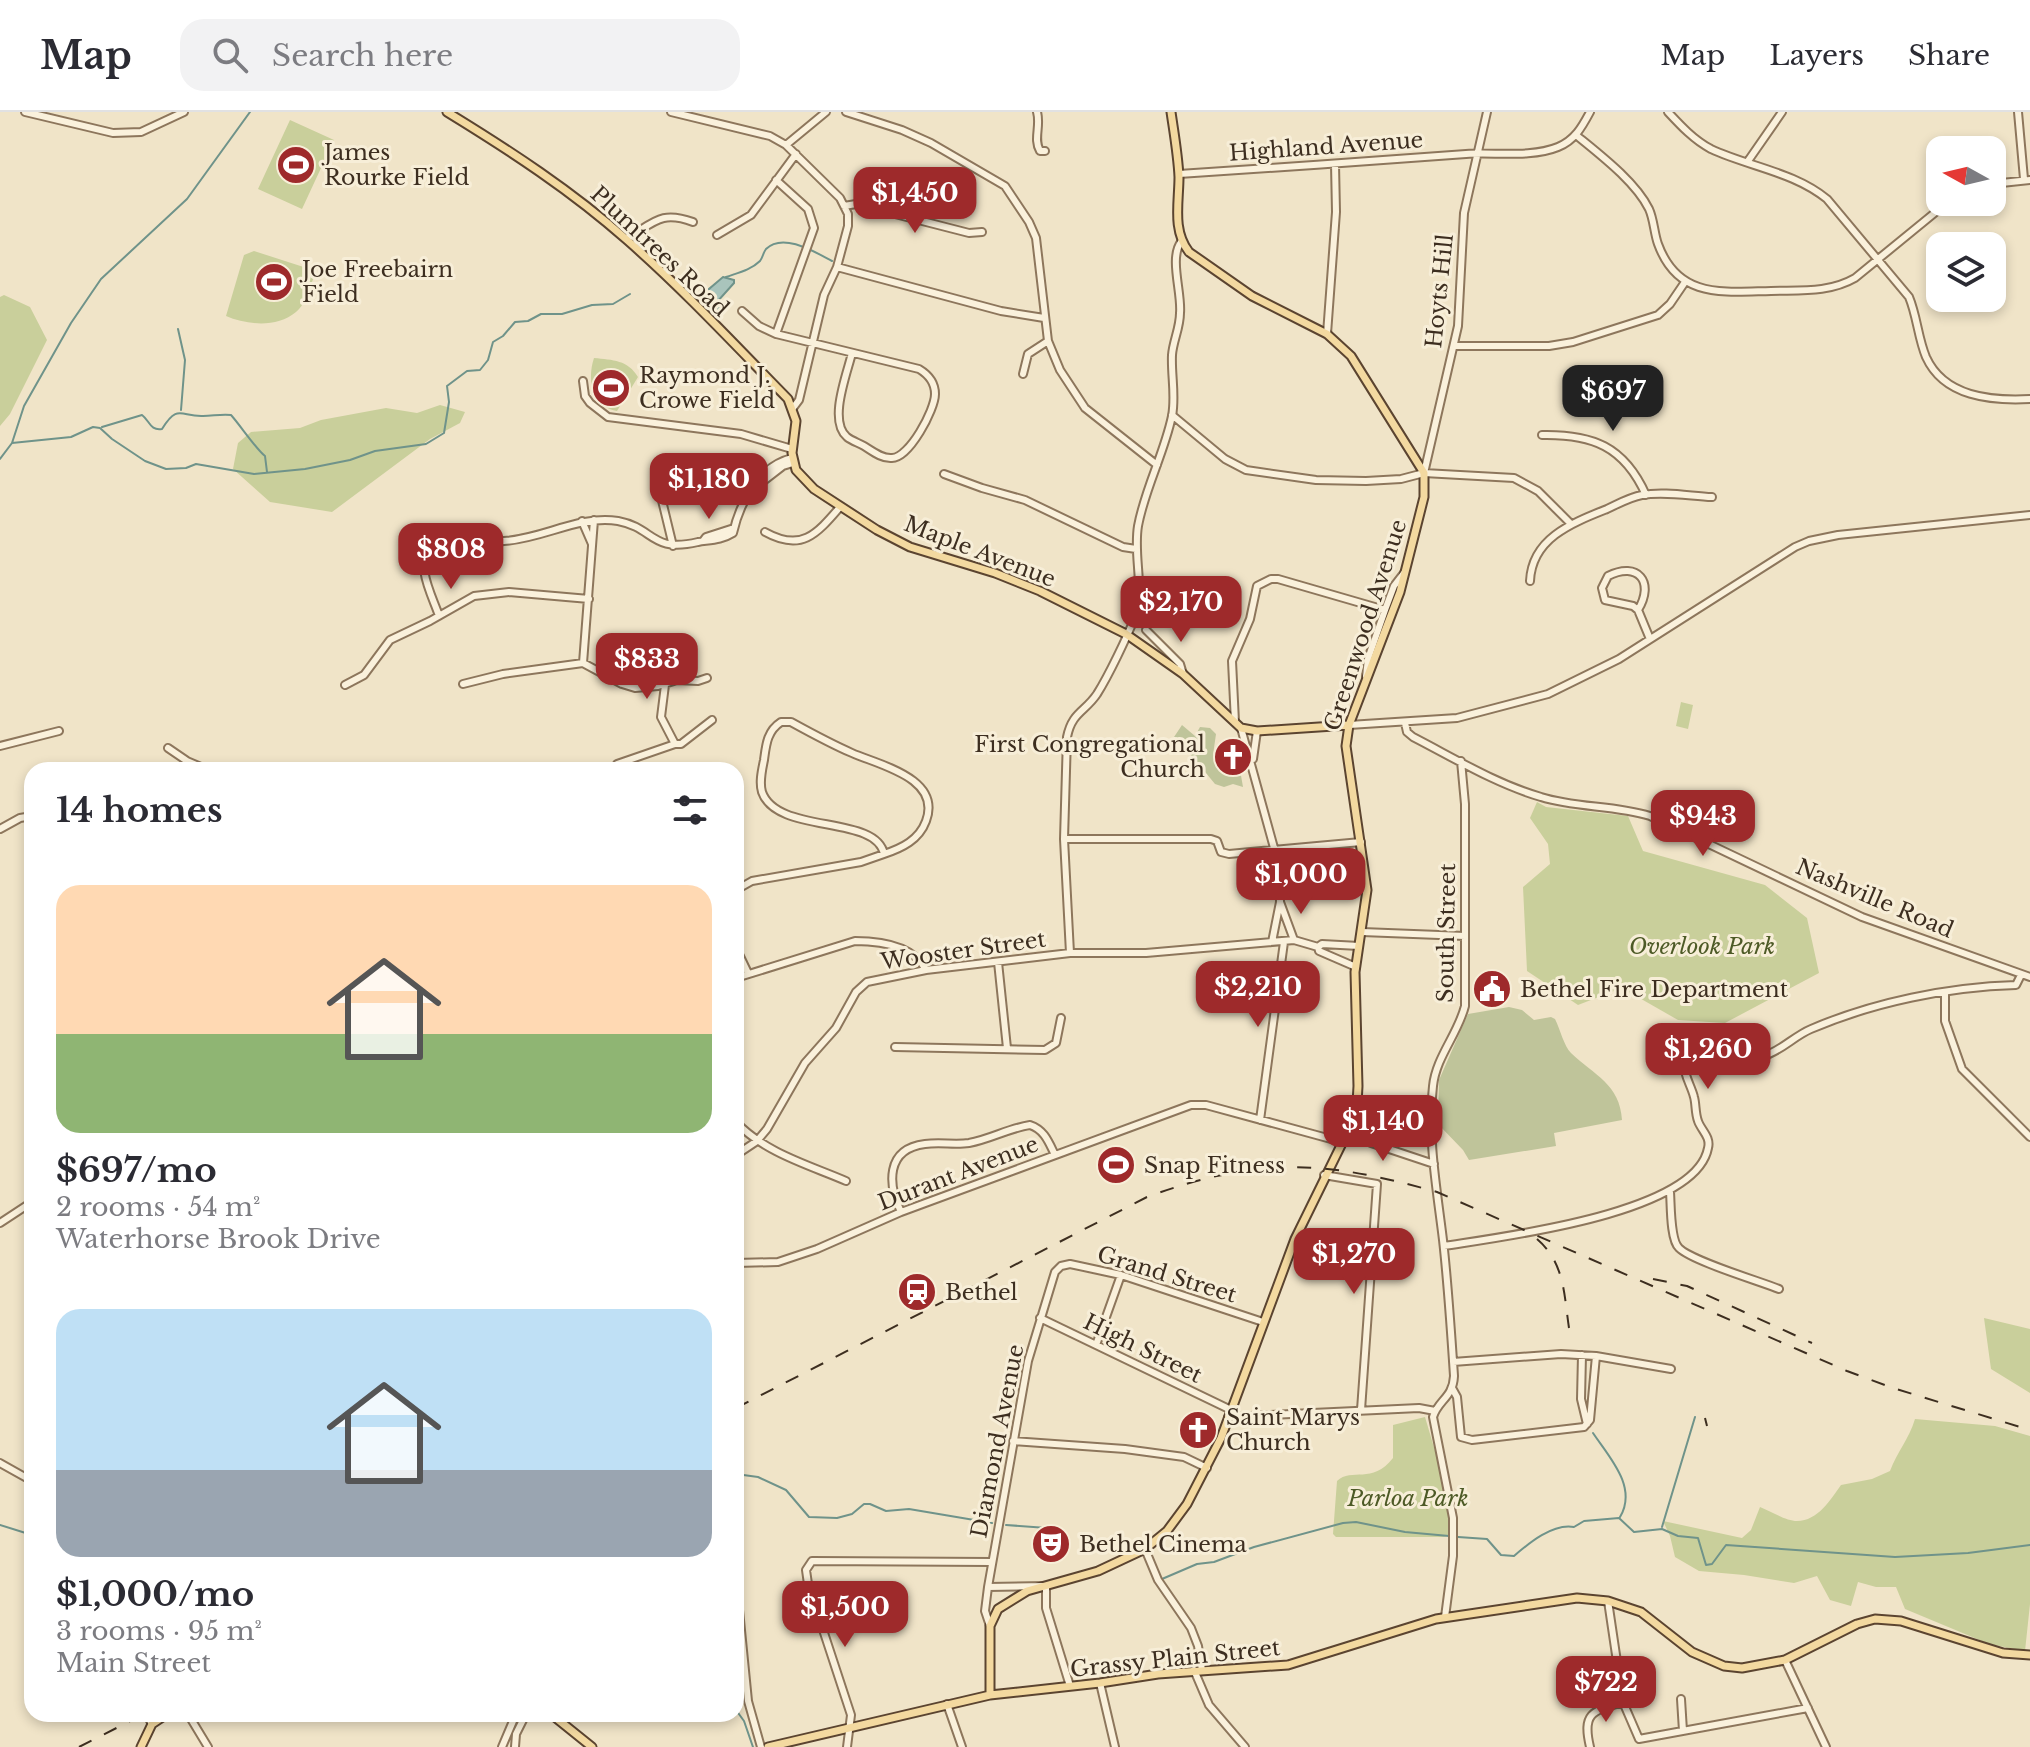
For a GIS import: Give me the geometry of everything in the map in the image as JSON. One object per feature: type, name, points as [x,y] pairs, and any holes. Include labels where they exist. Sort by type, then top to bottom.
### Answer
[{"type":"main road","name":"Plumtrees Road","points":[[447,112],[520,158],[626,239],[780,391],[793,408]]},
{"type":"main road","points":[[1171,112],[1179,174],[1178,229],[1181,242],[1189,252],[1252,296],[1327,334],[1351,356],[1424,473]]},
{"type":"main road","points":[[792,457],[796,421],[793,408]]},
{"type":"main road","name":"Maple Avenue","points":[[792,457],[805,481],[840,507],[910,547],[995,573],[1040,591],[1126,634],[1183,674],[1238,725]]},
{"type":"main road","name":"Greenwood Avenue","points":[[990,1626],[1005,1602],[1027,1591],[1098,1571],[1145,1549],[1177,1519],[1207,1468],[1296,1235],[1349,1129],[1357,1104],[1356,967],[1367,890],[1346,753],[1349,725],[1391,616],[1404,573],[1424,497],[1424,473]]},
{"type":"main road","points":[[1238,725],[1257,731],[1349,725]]},
{"type":"main road","name":"Grassy Plain Street","points":[[768,1747],[990,1695],[1198,1670],[1288,1665],[1445,1617],[1556,1599],[1608,1601],[1641,1612],[1708,1661],[1742,1668],[1785,1660],[1850,1627],[1875,1619],[1901,1621],[2003,1653],[2030,1655]]},
{"type":"main road","points":[[990,1626],[990,1695]]},
{"type":"main road","points":[[141,1747],[155,1722]]},
{"type":"main road","points":[[561,1722],[592,1747]]},
{"type":"street","points":[[25,112],[113,133],[141,132],[184,112]]},
{"type":"street","points":[[671,112],[770,136],[796,154],[833,190],[844,206],[848,226],[837,267],[824,295],[799,400],[793,408]]},
{"type":"street","points":[[786,145],[826,112]]},
{"type":"street","points":[[846,112],[931,143],[984,171],[1005,186],[1036,238],[1048,341],[1060,370],[1085,408],[1157,465]]},
{"type":"street","points":[[1037,112],[1036,143],[1040,151],[1045,151]]},
{"type":"street","name":"Hoyts Hill","points":[[1424,473],[1454,346],[1460,306],[1464,213],[1487,112]]},
{"type":"street","points":[[1590,112],[1576,135],[1603,157],[1640,195],[1649,209],[1666,262],[1685,282],[1703,290],[1824,290],[1841,286],[1931,216]]},
{"type":"street","points":[[1668,112],[1690,135],[1710,148],[1814,188],[1827,199],[1909,297],[1916,312],[1927,358],[1939,376],[1957,390],[1976,397],[2030,399]]},
{"type":"street","points":[[1748,161],[1782,112]]},
{"type":"street","points":[[2006,182],[2027,179],[2018,112]]},
{"type":"street","name":"Highland Avenue","points":[[1179,174],[1543,150],[1556,148],[1576,135]]},
{"type":"street","points":[[717,235],[751,215],[796,154]]},
{"type":"street","points":[[1327,334],[1336,212],[1335,164]]},
{"type":"street","points":[[776,180],[808,209],[814,228],[776,334]]},
{"type":"street","points":[[844,206],[856,204],[969,233],[982,232]]},
{"type":"street","points":[[626,239],[667,216],[693,222]]},
{"type":"street","points":[[1070,953],[1064,839],[1069,728],[1076,714],[1098,693],[1139,601],[1136,549],[1143,503],[1172,415],[1172,352],[1181,310],[1177,261],[1181,242]]},
{"type":"street","points":[[837,267],[1001,311],[1044,318]]},
{"type":"street","points":[[1454,346],[1549,346],[1573,342],[1658,315],[1685,282]]},
{"type":"street","points":[[742,311],[759,326],[776,334],[919,369],[932,381],[933,406],[909,450],[900,456],[882,457],[847,437],[841,428],[838,411],[852,353]]},
{"type":"street","points":[[1023,374],[1028,354],[1048,341]]},
{"type":"street","points":[[583,381],[585,396],[608,417],[741,434],[792,457]]},
{"type":"street","points":[[1172,415],[1225,459],[1246,470],[1316,480],[1401,479],[1424,473],[1496,476],[1525,482],[1571,524]]},
{"type":"street","points":[[1542,435],[1567,435],[1592,440],[1611,449],[1627,462],[1646,495]]},
{"type":"street","points":[[439,616],[424,566],[432,545],[451,538],[500,542],[517,540],[594,520],[627,524],[660,543],[673,546],[730,535],[754,483],[781,461],[792,457]]},
{"type":"street","points":[[944,474],[1025,500],[1123,547],[1136,549]]},
{"type":"street","points":[[1530,581],[1530,567],[1536,554],[1546,541],[1571,524],[1646,495],[1712,497]]},
{"type":"street","points":[[662,500],[673,546]]},
{"type":"street","points":[[765,532],[776,538],[801,541],[820,530],[840,507]]},
{"type":"street","points":[[1349,725],[1469,716],[1548,694],[1580,680],[1650,639],[1809,541],[1838,535],[2030,515]]},
{"type":"street","points":[[583,663],[594,520]]},
{"type":"street","points":[[582,521],[593,547]]},
{"type":"street","points":[[1638,610],[1646,589],[1643,578],[1634,572],[1622,571],[1608,576],[1602,588],[1605,600],[1638,610],[1650,639]]},
{"type":"street","points":[[1366,682],[1368,659],[1385,610],[1394,586],[1404,573]]},
{"type":"street","points":[[1272,942],[1280,902],[1276,850],[1253,766],[1238,725],[1232,661],[1250,619],[1257,586],[1278,579],[1385,610]]},
{"type":"street","points":[[345,685],[364,675],[390,640],[465,600],[490,593],[589,599]]},
{"type":"street","points":[[1146,630],[1180,664],[1183,674]]},
{"type":"street","points":[[632,645],[657,664],[665,685],[661,717],[675,744]]},
{"type":"street","points":[[463,684],[503,674],[583,663],[635,688],[707,678]]},
{"type":"street","points":[[623,762],[681,744],[712,720]]},
{"type":"street","points":[[744,887],[764,878],[861,862],[905,847],[921,831],[928,818],[928,806],[920,786],[886,765],[858,756],[791,722],[781,722],[773,727],[768,738],[760,783],[763,794],[772,806],[815,822],[873,836],[882,845],[884,854]]},
{"type":"street","name":"Nashville Road","points":[[1405,723],[1410,735],[1521,791],[1544,798],[1650,816],[1862,917],[2030,977]]},
{"type":"street","points":[[0,746],[59,731]]},
{"type":"street","points":[[1253,766],[1257,731]]},
{"type":"street","points":[[168,748],[189,762]]},
{"type":"street","name":"South Street","points":[[1461,761],[1465,804],[1465,1006],[1460,1026],[1436,1069],[1433,1087],[1434,1164],[1444,1246],[1453,1362],[1452,1388],[1457,1397],[1461,1437],[1472,1440],[1587,1424]]},
{"type":"street","points":[[0,829],[24,817]]},
{"type":"street","points":[[1064,839],[1211,839],[1217,841],[1224,854],[1361,842]]},
{"type":"street","points":[[1280,902],[1294,940],[1318,947],[1319,951],[1356,967]]},
{"type":"street","points":[[1362,932],[1465,936]]},
{"type":"street","name":"Wooster Street","points":[[744,1150],[757,1141],[805,1063],[836,1028],[862,986],[876,979],[1070,953],[1146,953],[1294,940]]},
{"type":"street","points":[[744,975],[855,941],[905,949],[920,958],[926,970]]},
{"type":"street","points":[[1284,942],[1260,1120],[1342,1142]]},
{"type":"street","points":[[1318,947],[1322,944],[1359,946]]},
{"type":"street","points":[[998,962],[1007,1048]]},
{"type":"street","points":[[744,965],[748,973]]},
{"type":"street","points":[[1444,1246],[1545,1231],[1605,1215],[1670,1192],[1691,1178],[1708,1149],[1708,1138],[1697,1121],[1694,1096],[1684,1068],[1684,1062],[1689,1058],[1760,1057],[1774,1053],[1810,1029],[1915,997],[1981,986],[2016,985],[2021,975]]},
{"type":"street","points":[[1945,992],[1945,1021],[1962,1069],[2030,1137]]},
{"type":"street","points":[[895,1047],[1045,1050],[1053,1047],[1061,1018]]},
{"type":"street","name":"Durant Avenue","points":[[744,1263],[778,1262],[817,1249],[901,1212],[1191,1105],[1206,1105],[1260,1120]]},
{"type":"street","points":[[901,1212],[892,1193],[891,1179],[900,1155],[913,1146],[965,1144],[1030,1125],[1045,1135],[1055,1155]]},
{"type":"street","points":[[744,1129],[757,1141],[804,1165],[846,1181]]},
{"type":"street","points":[[1349,1129],[1371,1143],[1434,1164]]},
{"type":"street","points":[[1324,1175],[1377,1184],[1361,1410]]},
{"type":"street","points":[[1670,1192],[1675,1239],[1679,1248],[1779,1289]]},
{"type":"street","points":[[0,1223],[24,1207]]},
{"type":"street","name":"Grand Street","points":[[1061,1266],[1070,1264],[1121,1275],[1263,1322]]},
{"type":"street","name":"Diamond Avenue","points":[[990,1626],[985,1611],[988,1587],[1028,1361],[1055,1272],[1061,1266]]},
{"type":"street","points":[[1096,1345],[1121,1275]]},
{"type":"street","name":"High Street","points":[[1040,1318],[1230,1414]]},
{"type":"street","points":[[1453,1362],[1561,1354],[1596,1356],[1671,1369]]},
{"type":"street","points":[[1582,1355],[1581,1399],[1587,1424]]},
{"type":"street","points":[[1587,1424],[1590,1420],[1596,1356]]},
{"type":"street","points":[[1445,1617],[1453,1556],[1453,1518],[1436,1440],[1435,1411],[1447,1399],[1452,1388]]},
{"type":"street","points":[[1230,1414],[1419,1408],[1435,1411]]},
{"type":"street","points":[[1013,1441],[1184,1457],[1207,1468]]},
{"type":"street","points":[[0,1463],[24,1475]]},
{"type":"street","points":[[1145,1549],[1158,1580],[1191,1628],[1198,1646],[1198,1670],[1209,1705],[1245,1747]]},
{"type":"street","points":[[847,1747],[851,1715],[808,1584],[806,1570],[812,1561],[992,1562]]},
{"type":"street","points":[[988,1587],[1046,1586],[1046,1608],[1070,1686]]},
{"type":"street","points":[[1608,1601],[1623,1702],[1638,1743],[1683,1731],[1808,1708]]},
{"type":"street","points":[[1785,1660],[1826,1747]]},
{"type":"street","points":[[744,1668],[748,1701],[761,1747]]},
{"type":"street","points":[[1100,1683],[1115,1747]]},
{"type":"street","points":[[1681,1699],[1683,1731]]},
{"type":"street","points":[[1590,1747],[1585,1727],[1589,1718],[1602,1708],[1623,1702]]},
{"type":"street","points":[[947,1704],[962,1747]]},
{"type":"street","points":[[193,1722],[208,1747]]},
{"type":"street","points":[[502,1747],[513,1722]]},
{"type":"street","points":[[515,1747],[516,1734],[522,1722]]},
{"type":"green space","name":"James Rourke Field","points":[[290,120],[334,140],[302,209],[258,189]]},
{"type":"green space","name":"Joe Freebairn Field","points":[[254,251],[316,271],[303,303],[296,312],[280,321],[262,323],[226,316],[244,255]]},
{"type":"green space","points":[[4,295],[30,307],[47,340],[10,414],[0,426],[0,297]]},
{"type":"green space","name":"Raymond J. Crowe Field","points":[[594,358],[625,364],[638,377],[617,411],[601,404],[596,398],[591,383]]},
{"type":"green space","points":[[440,405],[465,412],[460,423],[430,439],[332,512],[270,502],[233,469],[238,443],[251,432],[300,428],[321,420],[386,408],[417,413]]},
{"type":"green space","points":[[1681,702],[1693,705],[1688,729],[1676,726]]},
{"type":"green space","points":[[1182,725],[1195,736],[1200,727],[1210,728],[1216,734],[1213,755],[1223,762],[1239,764],[1243,787],[1215,784],[1192,756],[1172,740]]},
{"type":"green space","name":"Overlook Park","points":[[1537,802],[1546,807],[1628,816],[1643,851],[1765,885],[1807,918],[1819,973],[1725,1023],[1678,1020],[1622,988],[1578,1005],[1527,971],[1523,887],[1550,864],[1548,844],[1530,818]]},
{"type":"green space","points":[[1509,1007],[1522,1010],[1534,1020],[1555,1019],[1569,1050],[1611,1089],[1622,1120],[1554,1133],[1556,1146],[1469,1160],[1438,1124],[1439,1080],[1468,1014]]},
{"type":"green space","points":[[1984,1318],[2030,1329],[2030,1393],[1991,1369]]},
{"type":"green space","name":"Parloa Park","points":[[1425,1417],[1443,1478],[1451,1534],[1444,1537],[1336,1537],[1333,1534],[1337,1481],[1349,1475],[1378,1471],[1385,1466],[1393,1458],[1393,1425]]},
{"type":"green space","points":[[1915,1419],[1995,1426],[2030,1436],[2030,1604],[2025,1651],[1989,1644],[1905,1609],[1896,1587],[1876,1587],[1858,1582],[1851,1606],[1830,1600],[1817,1576],[1794,1583],[1699,1571],[1675,1557],[1663,1521],[1742,1538],[1751,1530],[1760,1507],[1793,1521],[1805,1520],[1823,1508],[1841,1485],[1872,1479],[1890,1471]]},
{"type":"water","points":[[723,277],[734,280],[734,283],[716,303],[719,308],[711,315],[701,302],[709,289]]},
{"type":"waterway","points":[[0,459],[12,443],[24,406],[71,323],[101,279],[187,199],[250,112]]},
{"type":"waterway","points":[[726,277],[752,267],[760,261],[766,249],[781,242],[799,245],[832,261]]},
{"type":"waterway","points":[[673,278],[691,296]]},
{"type":"waterway","points":[[12,443],[71,437],[93,427],[100,428],[145,461],[166,469],[196,464],[254,474],[305,469],[350,460],[375,451],[426,444],[444,433],[449,402],[447,386],[467,371],[480,370],[488,360],[493,342],[515,322],[528,321],[541,314],[562,314],[592,305],[613,304],[630,294]]},
{"type":"waterway","points":[[178,329],[185,360],[181,410]]},
{"type":"waterway","points":[[102,427],[142,415],[158,429],[180,413],[231,415],[265,456],[267,472]]},
{"type":"waterway","points":[[1662,1527],[1695,1417]]},
{"type":"waterway","points":[[1593,1433],[1624,1484],[1625,1506],[1620,1517]]},
{"type":"waterway","points":[[744,1475],[758,1477],[786,1490],[809,1517],[837,1518],[870,1504],[886,1511],[909,1509],[992,1523]]},
{"type":"waterway","points":[[1458,1537],[1487,1539],[1501,1555],[1514,1556],[1542,1535],[1558,1528],[1574,1527],[1584,1521],[1619,1518],[1634,1532],[1662,1529],[1678,1536],[1698,1538],[1706,1565],[1712,1564],[1726,1545],[1895,1557],[1968,1553],[2030,1545]]},
{"type":"waterway","points":[[1162,1579],[1197,1564],[1214,1562],[1254,1547],[1343,1523],[1356,1522],[1405,1532],[1449,1536]]},
{"type":"waterway","points":[[0,1525],[24,1532]]},
{"type":"waterway","points":[[1006,1525],[1061,1529]]},
{"type":"waterway","points":[[744,1721],[753,1747]]},
{"type":"railway","points":[[744,1404],[1147,1197],[1224,1174],[1292,1167],[1359,1174],[1437,1192],[1847,1371],[2030,1430]]},
{"type":"railway","points":[[1537,1239],[1558,1269],[1569,1328]]},
{"type":"railway","points":[[1653,1279],[1687,1286],[1812,1343]]},
{"type":"railway","points":[[1705,1418],[1707,1426]]},
{"type":"railway","points":[[79,1747],[128,1722]]},
{"type":"place","name":"James Rourke Field","points":[[296,165]]},
{"type":"place","name":"Joe Freebairn Field","points":[[274,282]]},
{"type":"place","name":"Raymond J. Crowe Field","points":[[611,388]]},
{"type":"place","name":"First Congregational Church","points":[[1233,757]]},
{"type":"place","name":"Bethel Fire Department","points":[[1492,989]]},
{"type":"place","name":"Snap Fitness","points":[[1116,1165]]},
{"type":"place","name":"Bethel","points":[[917,1292]]},
{"type":"place","name":"Saint Marys Church","points":[[1198,1430]]},
{"type":"place","name":"Bethel Cinema","points":[[1051,1544]]}]
